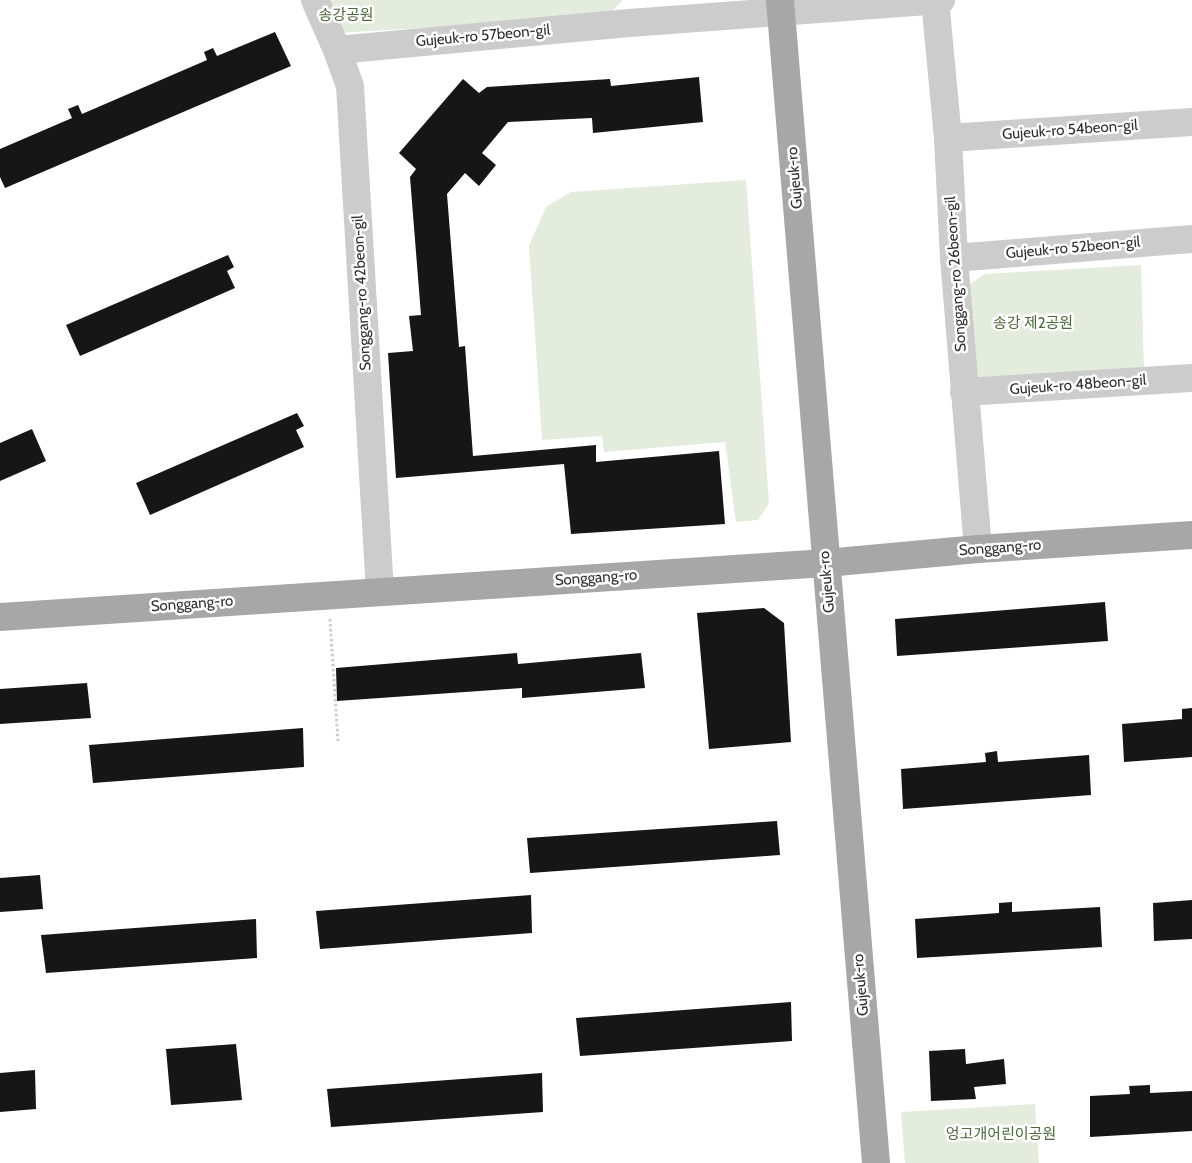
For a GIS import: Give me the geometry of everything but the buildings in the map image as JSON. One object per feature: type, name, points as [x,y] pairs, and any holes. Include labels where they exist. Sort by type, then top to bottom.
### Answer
[{"type":"main road","name":"Gujeuk-ro","points":[[780,6],[876,1163]]},
{"type":"main road","name":"Songgang-ro","points":[[0,617],[826,563],[978,549],[1192,535]]},
{"type":"street","name":"Songgang-ro 42beon-gil","points":[[315,0],[337,50],[350,86],[380,592]]},
{"type":"street","name":"Songgang-ro 26beon-gil","points":[[935,0],[948,138],[954,258],[978,549]]},
{"type":"street","name":"Gujeuk-ro 57beon-gil","points":[[337,50],[629,11],[941,0]]},
{"type":"street","name":"Gujeuk-ro 54beon-gil","points":[[948,138],[1192,122]]},
{"type":"street","name":"Gujeuk-ro 52beon-gil","points":[[954,258],[1192,239]]},
{"type":"street","name":"Gujeuk-ro 48beon-gil","points":[[964,392],[1192,378]]},
{"type":"path","points":[[328,596],[338,741]]},
{"type":"green space","name":"송강공원","points":[[322,0],[622,1],[607,17],[336,33]]},
{"type":"green space","points":[[746,180],[769,503],[758,520],[736,522],[725,442],[604,452],[602,436],[542,440],[529,246],[546,207],[571,192]]},
{"type":"green space","name":"송강 제2공원","points":[[1141,265],[1144,370],[982,381],[974,375],[968,286],[984,274]]},
{"type":"green space","name":"엉고개어린이공원","points":[[1035,1104],[1039,1163],[905,1163],[901,1112]]}]
